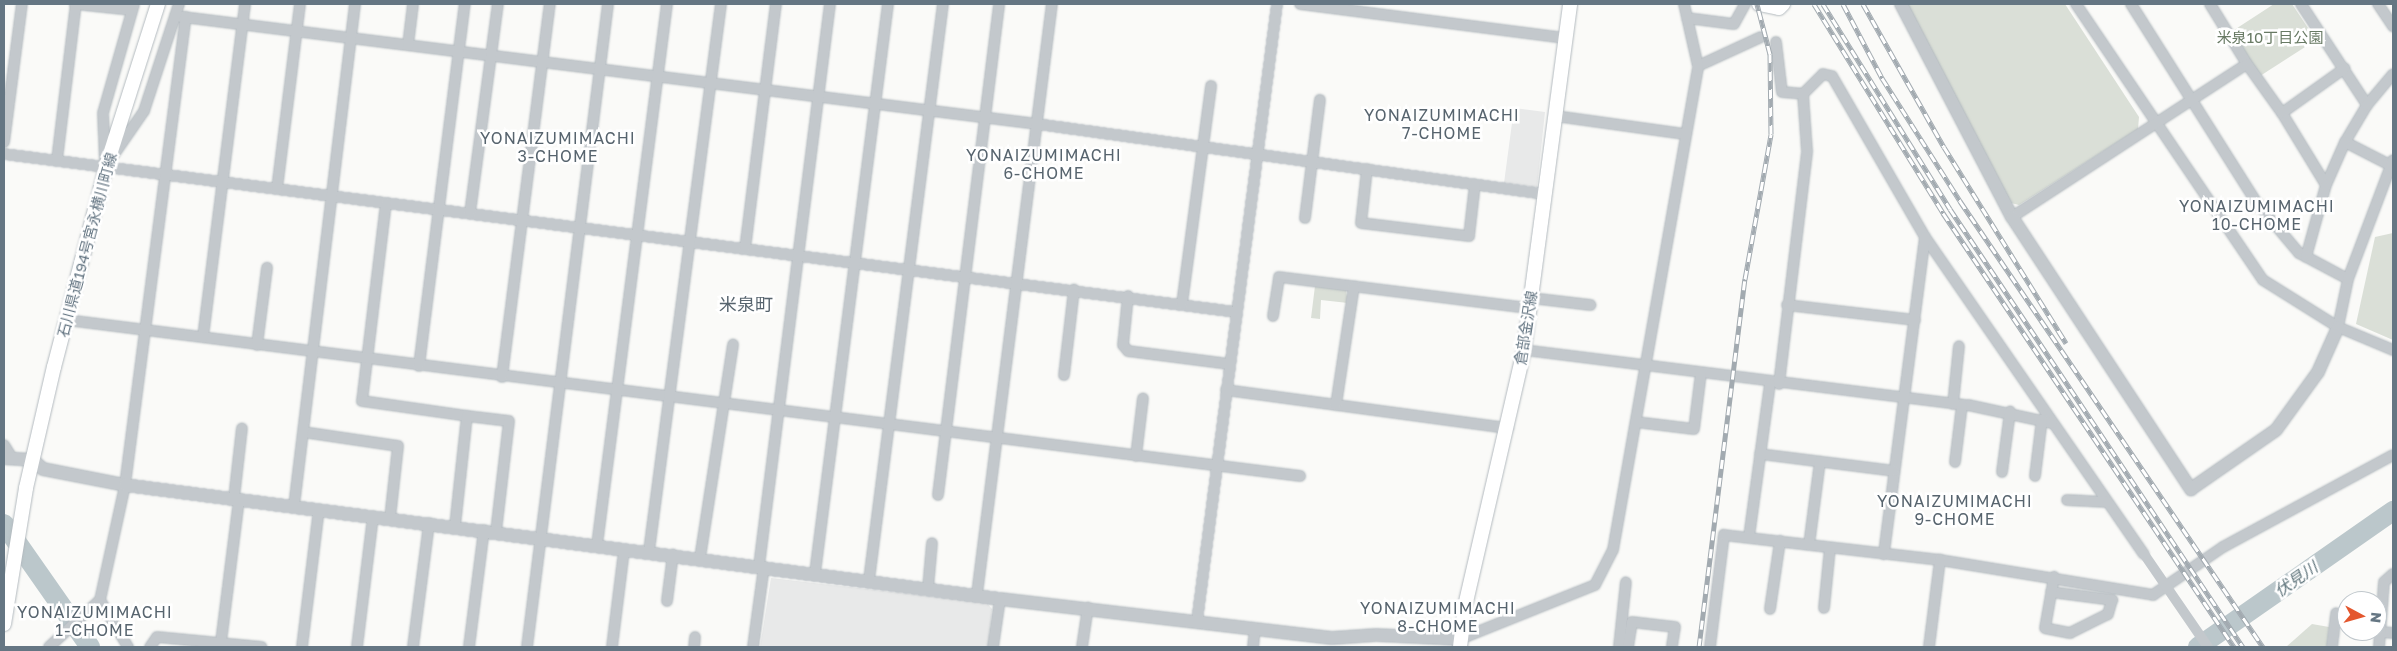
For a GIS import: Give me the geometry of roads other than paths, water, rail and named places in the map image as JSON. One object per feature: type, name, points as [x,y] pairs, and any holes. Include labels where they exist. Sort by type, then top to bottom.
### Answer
[{"type":"main road","name":"石川県道194号宮永横川町線","points":[[4,614],[26,488],[67,320],[106,167],[158,4]]},
{"type":"main road","name":"倉部金沢線","points":[[1460,643],[1524,350],[1570,4]]},
{"type":"main road","points":[[1759,4],[1779,8],[1783,4]]},
{"type":"street","points":[[4,142],[22,4]]},
{"type":"street","points":[[57,160],[76,4],[133,7],[103,113],[106,167]]},
{"type":"street","points":[[55,646],[100,600],[125,484],[167,176],[180,17],[179,4]]},
{"type":"street","points":[[202,337],[245,4]]},
{"type":"street","points":[[277,189],[300,4]]},
{"type":"street","points":[[294,506],[355,4]]},
{"type":"street","points":[[408,45],[413,4]]},
{"type":"street","points":[[419,366],[466,4]]},
{"type":"street","points":[[470,213],[498,4]]},
{"type":"street","points":[[502,377],[550,4]]},
{"type":"street","points":[[527,647],[578,227],[608,4]]},
{"type":"street","points":[[597,545],[635,236],[667,4]]},
{"type":"street","points":[[649,551],[671,398],[721,4]]},
{"type":"street","points":[[745,250],[776,4]]},
{"type":"street","points":[[753,647],[778,413],[830,4]]},
{"type":"street","points":[[815,573],[888,4]]},
{"type":"street","points":[[869,580],[943,4]]},
{"type":"street","points":[[938,495],[983,117],[999,4]]},
{"type":"street","points":[[977,594],[1052,4]]},
{"type":"street","points":[[1197,621],[1277,4]]},
{"type":"street","points":[[1300,4],[1565,38]]},
{"type":"street","points":[[6,453],[33,460],[43,469],[125,484],[541,537],[624,550],[649,551],[977,594],[1000,599],[1088,607],[1332,638],[1376,635],[1460,643],[1556,604],[1601,578],[1618,530],[1698,66],[1684,4]]},
{"type":"street","points":[[1687,18],[1734,24],[1745,4]]},
{"type":"street","points":[[1901,4],[2012,217],[2191,489],[2276,430],[2318,372],[2338,327],[2348,279],[2392,162],[2345,142]]},
{"type":"street","points":[[2131,4],[2256,202],[2306,257],[2348,279]]},
{"type":"street","points":[[2210,4],[2247,64],[2282,113],[2326,185]]},
{"type":"street","points":[[2301,4],[2367,105]]},
{"type":"street","points":[[2378,4],[2393,26]]},
{"type":"street","points":[[2081,5],[2155,126],[2263,280],[2338,327],[2393,350]]},
{"type":"street","points":[[106,167],[144,111],[180,17]]},
{"type":"street","points":[[180,17],[598,69],[710,85],[766,90],[817,98],[1037,124],[1544,194]]},
{"type":"street","points":[[1698,66],[1761,37]]},
{"type":"street","points":[[1776,42],[1782,92],[1803,94]]},
{"type":"street","points":[[2012,217],[2155,126],[2247,64]]},
{"type":"street","points":[[2282,113],[2344,68]]},
{"type":"street","points":[[2306,257],[2326,185],[2345,142],[2367,105],[2393,74]]},
{"type":"street","points":[[1749,537],[1760,454],[1775,384],[1787,305],[1807,152],[1803,94],[1815,78],[1832,76],[1925,237],[2047,421],[2107,502],[2208,647]]},
{"type":"street","points":[[1182,304],[1211,86]]},
{"type":"street","points":[[1305,218],[1320,100]]},
{"type":"street","points":[[1555,116],[1685,134]]},
{"type":"street","points":[[4,154],[745,250],[1128,296],[1236,312]]},
{"type":"street","points":[[1367,169],[1361,223],[1469,236],[1475,184]]},
{"type":"street","points":[[386,203],[362,401],[509,421],[469,647]]},
{"type":"street","points":[[1884,554],[1925,237]]},
{"type":"street","points":[[257,344],[267,268]]},
{"type":"street","points":[[1273,316],[1279,277],[1530,303],[1591,305]]},
{"type":"street","points":[[1336,405],[1354,286]]},
{"type":"street","points":[[1064,375],[1074,290]]},
{"type":"street","points":[[1128,296],[1123,345],[1128,351],[1229,364]]},
{"type":"street","points":[[1787,305],[1915,320]]},
{"type":"street","points":[[67,320],[778,413],[1300,476]]},
{"type":"street","points":[[700,558],[733,345]]},
{"type":"street","points":[[1955,462],[1959,346]]},
{"type":"street","points":[[1524,350],[1775,384],[1957,404],[2010,412],[2047,421]]},
{"type":"street","points":[[1636,422],[1694,429],[1701,373]]},
{"type":"street","points":[[1226,390],[1508,428]]},
{"type":"street","points":[[1136,456],[1142,398]]},
{"type":"street","points":[[2002,472],[2010,412]]},
{"type":"street","points":[[455,526],[467,416]]},
{"type":"street","points":[[2035,476],[2047,421]]},
{"type":"street","points":[[221,642],[242,428]]},
{"type":"street","points":[[303,432],[398,446],[390,518]]},
{"type":"street","points":[[1760,454],[1894,471]]},
{"type":"street","points":[[1713,647],[1724,536],[1749,537],[1940,560],[2054,577],[2153,595],[2223,547],[2393,455]]},
{"type":"street","points":[[1809,545],[1820,462]]},
{"type":"street","points":[[2067,500],[2107,502]]},
{"type":"street","points":[[302,647],[319,509]]},
{"type":"street","points":[[357,647],[374,516]]},
{"type":"street","points":[[413,647],[429,523]]},
{"type":"street","points":[[1770,608],[1780,541]]},
{"type":"street","points":[[928,588],[932,543]]},
{"type":"street","points":[[1824,608],[1830,548]]},
{"type":"street","points":[[612,647],[624,550]]},
{"type":"street","points":[[667,601],[672,554]]},
{"type":"street","points":[[1929,647],[1940,560]]},
{"type":"street","points":[[2383,591],[2384,582],[2393,574]]},
{"type":"street","points":[[2051,592],[2112,600],[2108,614],[2070,633],[2045,628],[2051,592],[2054,577]]},
{"type":"street","points":[[1619,647],[1626,582]]},
{"type":"street","points":[[994,647],[1000,599]]},
{"type":"street","points":[[100,600],[128,647]]},
{"type":"street","points":[[1082,647],[1088,607]]},
{"type":"street","points":[[2332,647],[2336,612]]},
{"type":"street","points":[[1628,647],[1632,622],[1674,627],[1672,647]]},
{"type":"street","points":[[1253,647],[1256,628]]},
{"type":"street","points":[[150,647],[157,637],[262,647]]},
{"type":"waterway","name":"伏見川","points":[[2198,647],[2393,511]]},
{"type":"waterway","points":[[4,524],[90,647]]},
{"type":"railway","points":[[1699,647],[1745,279],[1771,134],[1770,54],[1757,4]]},
{"type":"railway","points":[[1814,4],[1943,213],[2234,647]]},
{"type":"railway","points":[[1823,4],[1950,209],[2243,647]]},
{"type":"railway","points":[[1843,4],[1882,78],[1960,201],[2263,647]]},
{"type":"railway","points":[[1863,4],[1944,147],[2066,343]]},
{"type":"district","name":"YONAIZUMIMACHI 7-CHOME","points":[[1442,124]]},
{"type":"district","name":"YONAIZUMIMACHI 3-CHOME","points":[[558,147]]},
{"type":"district","name":"YONAIZUMIMACHI 6-CHOME","points":[[1044,164]]},
{"type":"district","name":"YONAIZUMIMACHI 10-CHOME","points":[[2257,215]]},
{"type":"district","name":"米泉町","points":[[746,304]]},
{"type":"district","name":"YONAIZUMIMACHI 9-CHOME","points":[[1955,510]]},
{"type":"district","name":"YONAIZUMIMACHI 8-CHOME","points":[[1438,617]]},
{"type":"district","name":"YONAIZUMIMACHI 1-CHOME","points":[[95,621]]},
{"type":"park label","name":"米泉10丁目公園","points":[[2270,38]]}]
